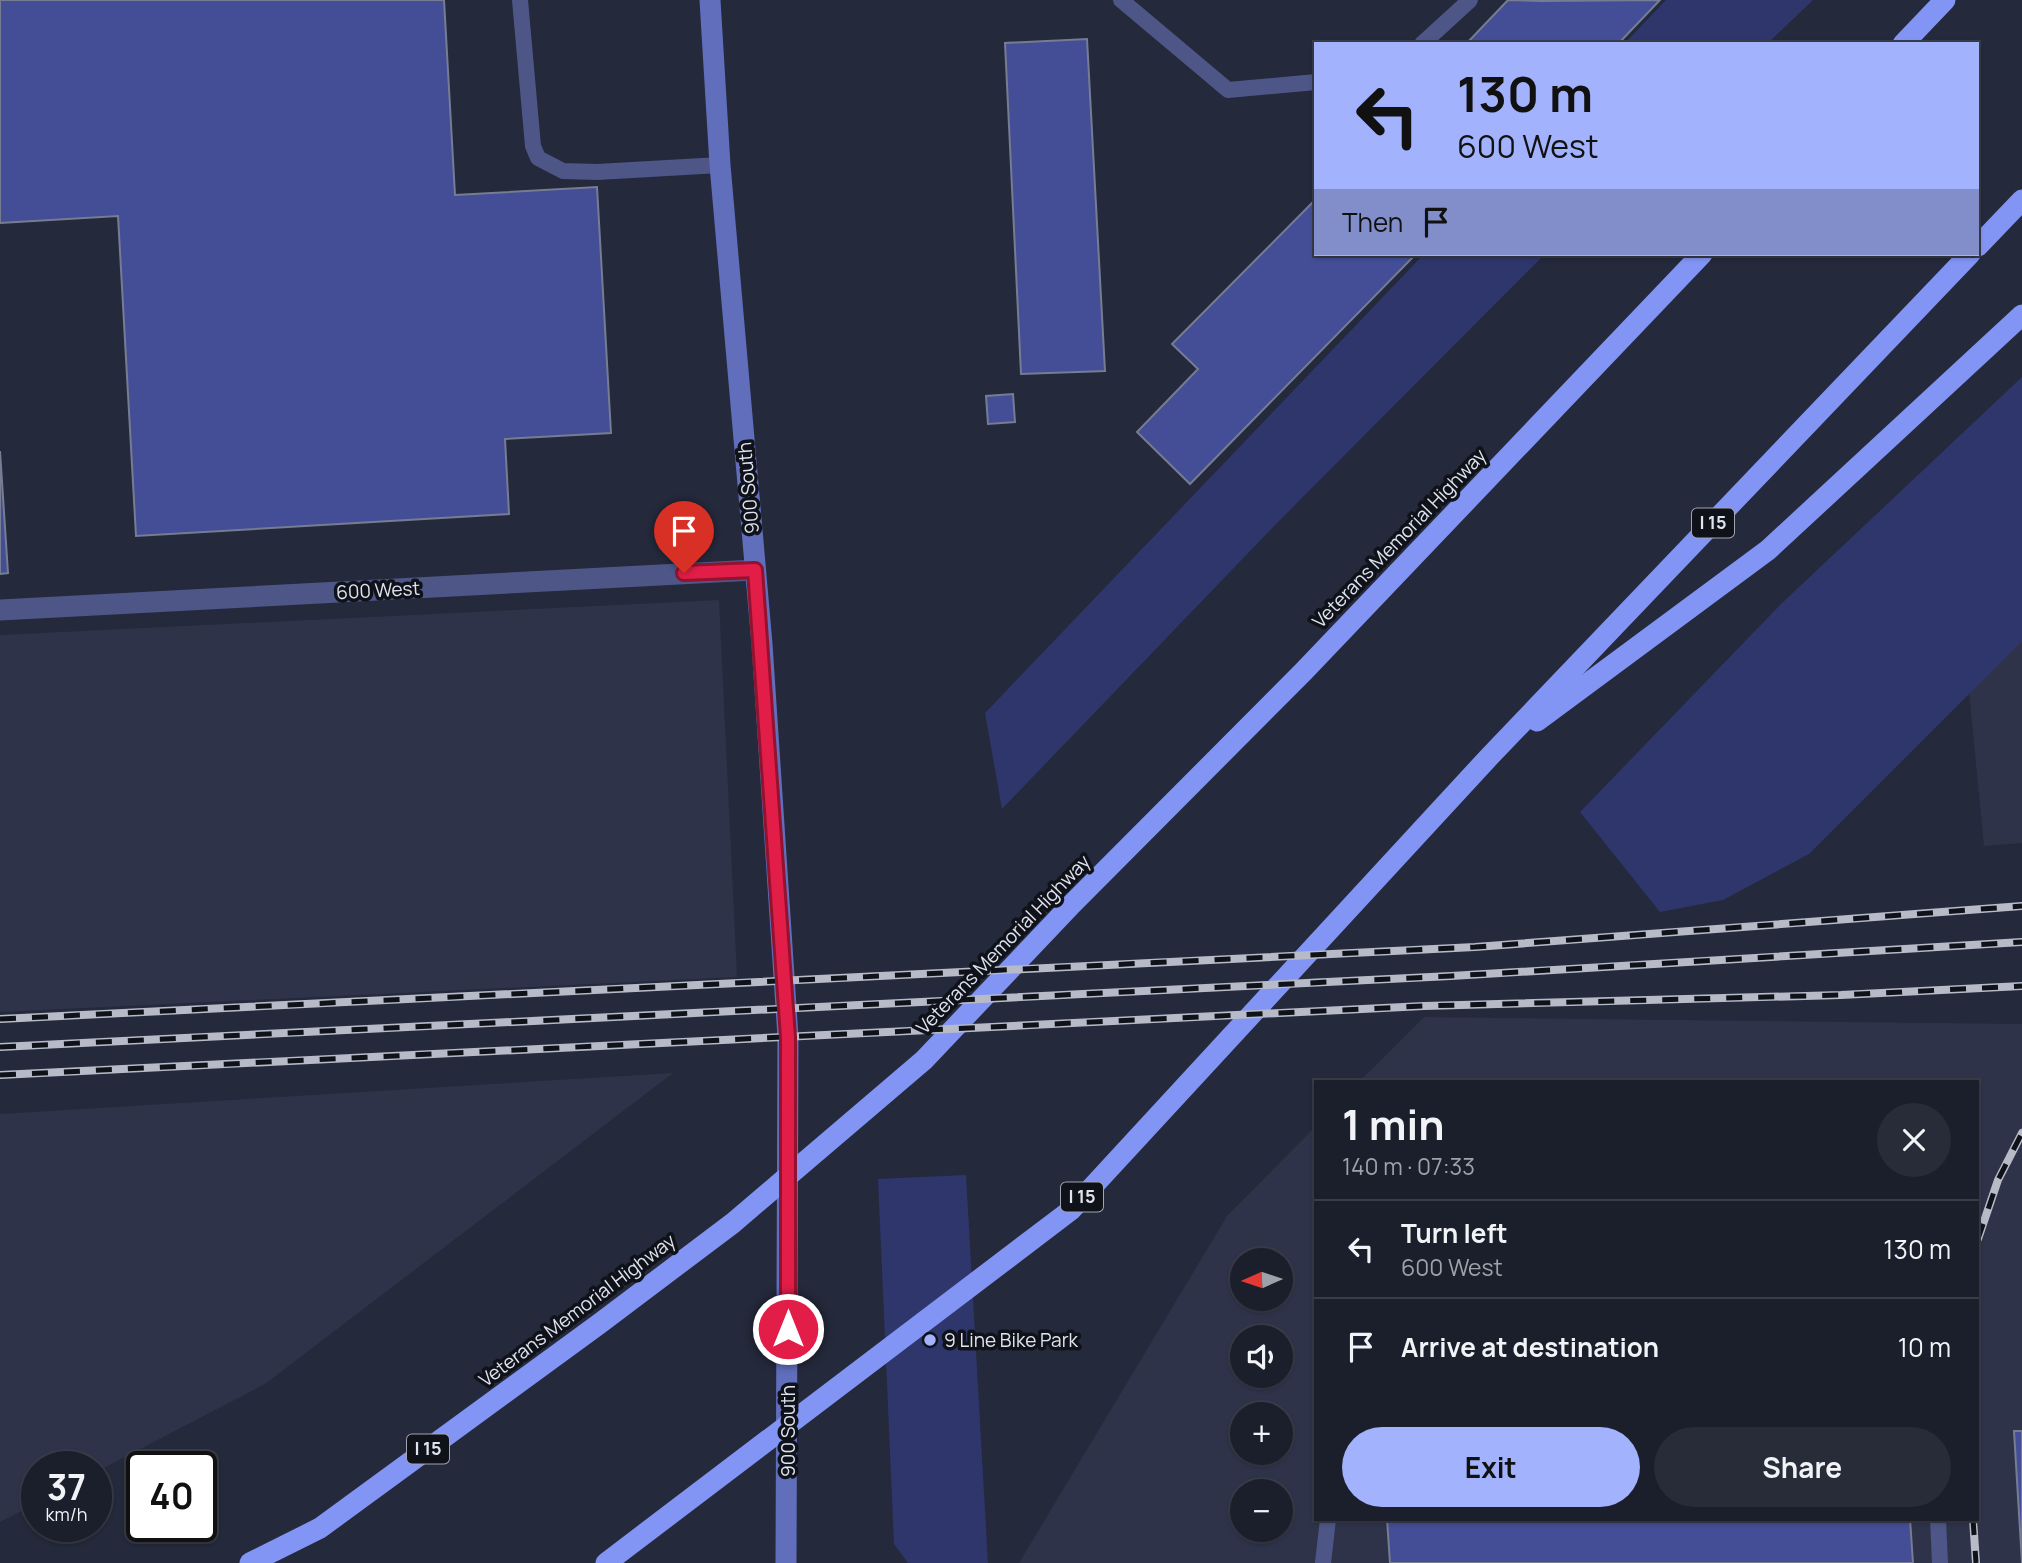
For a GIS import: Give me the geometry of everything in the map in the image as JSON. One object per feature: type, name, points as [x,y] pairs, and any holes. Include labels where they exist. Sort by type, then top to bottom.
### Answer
[{"type":"highway","points":[[1905,42],[1945,0]]},
{"type":"highway","points":[[1979,245],[2022,200]]},
{"type":"highway","name":"Veterans Memorial Highway","points":[[250,1563],[320,1528],[599,1324],[733,1223],[924,1060],[1072,904],[1304,671],[1700,256]]},
{"type":"highway","name":"I 15","points":[[606,1563],[1071,1210],[1490,756],[1968,256]]},
{"type":"highway","points":[[1490,756],[1768,550],[2022,315]]},
{"type":"street","name":"900 South","points":[[710,0],[720,166],[755,570],[788,1037],[786,1563]]},
{"type":"street","name":"600 West","points":[[0,610],[755,570]]},
{"type":"lane","points":[[520,0],[533,146],[538,158],[551,167],[574,172],[720,166]]},
{"type":"lane","points":[[1121,0],[1228,90],[1314,82]]},
{"type":"lane","points":[[1424,42],[1471,0]]},
{"type":"lane","points":[[1323,1563],[1328,1521]]},
{"type":"lane","points":[[1938,1521],[1940,1563]]},
{"type":"shaded area","points":[[1666,0],[1813,0],[1769,42],[1626,42]]},
{"type":"shaded area","points":[[1422,256],[1543,256],[1276,524],[1002,809],[985,713]]},
{"type":"shaded area","points":[[2022,377],[2022,641],[1809,854],[1723,900],[1660,912],[1580,812],[1781,604]]},
{"type":"shaded area","points":[[719,600],[737,977],[0,1012],[0,635]]},
{"type":"shaded area","points":[[2022,606],[2022,843],[1984,846],[1966,661]]},
{"type":"shaded area","points":[[1424,1017],[2022,1024],[2022,1563],[1019,1563],[1227,1216],[1314,1128],[1314,1521],[1979,1521],[1979,1080],[1361,1080]]},
{"type":"shaded area","points":[[673,1073],[265,1384],[136,1451],[126,1451],[126,1456],[112,1464],[112,1451],[21,1451],[21,1511],[0,1522],[0,1114]]},
{"type":"shaded area","name":"9 Line Bike Park","points":[[966,1175],[988,1563],[908,1563],[894,1544],[878,1179]]},
{"type":"building","points":[[0,0],[444,0],[455,195],[597,187],[611,433],[505,439],[509,514],[136,536],[118,216],[0,223]]},
{"type":"building","points":[[1508,0],[1660,0],[1620,42],[1468,42]]},
{"type":"building","points":[[1087,39],[1105,371],[1021,374],[1005,43]]},
{"type":"building","points":[[1314,201],[1314,256],[1414,256],[1190,484],[1137,432],[1198,369],[1172,344]]},
{"type":"building","points":[[1013,394],[1015,422],[988,424],[986,396]]},
{"type":"building","points":[[0,451],[8,573],[0,574]]},
{"type":"building","points":[[2014,1431],[2022,1431],[2022,1563]]},
{"type":"building","points":[[1387,1521],[1910,1521],[1913,1563],[1390,1563]]},
{"type":"railway","points":[[0,1019],[1475,947],[2022,906]]},
{"type":"railway","points":[[0,1047],[1451,976],[2022,942]]},
{"type":"railway","points":[[0,1075],[1424,1006],[1841,995],[2022,986]]},
{"type":"railway","points":[[1979,1236],[1998,1180],[2022,1133]]},
{"type":"railway","points":[[1973,1521],[1976,1563]]},
{"type":"place","name":"9 Line Bike Park","points":[[930,1340]]},
{"type":"route","points":[[684,573],[755,570],[788,1037],[788,1329]]}]
